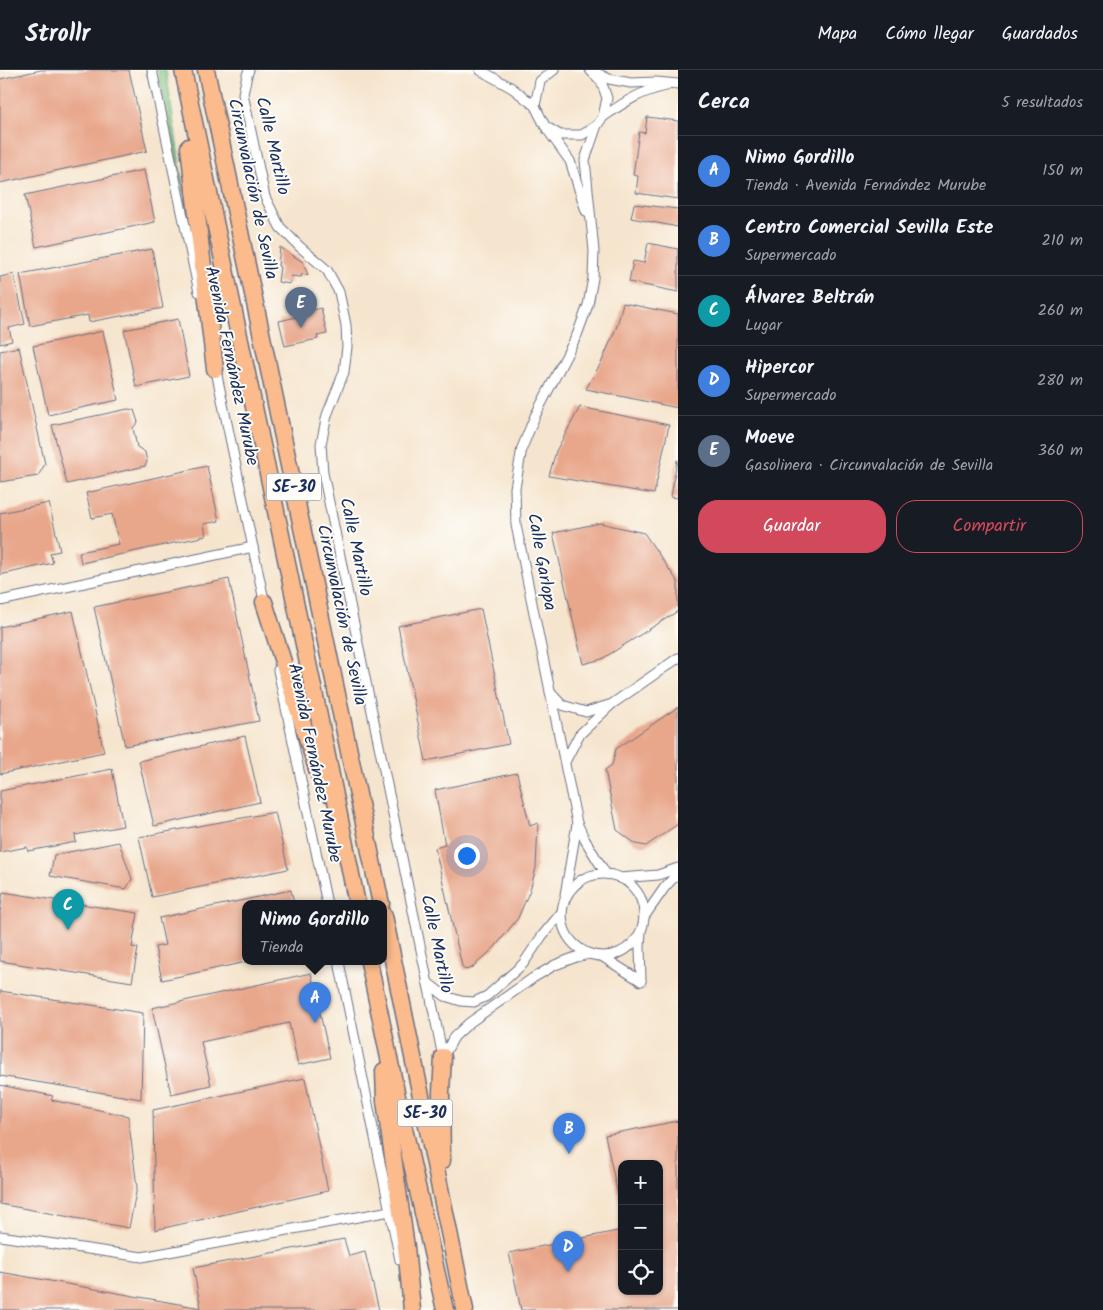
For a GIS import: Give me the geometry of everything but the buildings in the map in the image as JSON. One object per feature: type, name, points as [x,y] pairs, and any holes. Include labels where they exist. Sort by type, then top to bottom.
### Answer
[{"type":"highway","points":[[182,70],[215,369]]},
{"type":"highway","name":"SE-30","points":[[182,70],[311,677],[356,900]]},
{"type":"highway","name":"Circunvalación de Sevilla","points":[[206,70],[380,900]]},
{"type":"highway","points":[[264,602],[318,772],[341,825]]},
{"type":"highway","name":"SE-30","points":[[387,930],[465,1310]]},
{"type":"highway","name":"SE-30","points":[[370,965],[445,1310]]},
{"type":"highway","points":[[380,1017],[385,1101],[406,1247],[412,1310]]},
{"type":"highway","points":[[443,1057],[443,1199]]},
{"type":"street","name":"Avenida Fernández Murube","points":[[152,70],[326,900]]},
{"type":"street","name":"Calle Martillo","points":[[249,70],[243,94],[265,197],[280,227],[327,270],[339,292],[346,325],[347,347],[344,372],[327,415],[321,444],[323,473],[443,1057]]},
{"type":"street","points":[[480,70],[512,88],[535,106],[540,81],[554,70]]},
{"type":"street","points":[[590,70],[610,79],[631,83],[656,82],[677,84]]},
{"type":"street","points":[[590,70],[601,82],[607,98],[603,117]]},
{"type":"street","points":[[545,126],[560,135],[582,135],[597,125],[603,117],[633,97],[654,89],[677,84]]},
{"type":"street","name":"Calle Garlopa","points":[[535,106],[545,126],[570,161],[592,228]]},
{"type":"street","name":"Calle Garlopa","points":[[597,125],[585,160],[594,252],[593,278],[588,305],[577,335],[535,416],[522,448],[515,488],[516,525],[577,824],[606,874]]},
{"type":"street","points":[[0,601],[253,547]]},
{"type":"street","points":[[564,762],[579,735],[612,704],[678,658]]},
{"type":"street","points":[[550,692],[562,705],[586,712],[612,704]]},
{"type":"street","name":"Calle Garlopa","points":[[565,899],[577,824]]},
{"type":"street","points":[[427,982],[445,996],[461,1001],[474,1002],[487,996],[523,964],[561,913],[565,899],[573,887],[584,878],[606,874],[620,878],[658,876],[678,868]]},
{"type":"street","points":[[644,917],[665,887],[678,873]]},
{"type":"street","points":[[561,913],[567,937],[576,947],[589,954],[603,957],[641,981],[640,947],[644,917],[642,903],[635,890],[620,878]]},
{"type":"street","points":[[603,957],[618,954],[630,946],[641,931]]},
{"type":"street","points":[[443,1057],[454,1038],[469,1022],[555,965],[589,954]]},
{"type":"street","points":[[340,965],[412,1310]]},
{"type":"street","points":[[0,1236],[142,1258],[390,1211]]},
{"type":"green space","points":[[158,70],[166,70],[186,206]]},
{"type":"place","name":"Moeve","points":[[301,328]]},
{"type":"place","name":"Álvarez Beltrán","points":[[68,930]]},
{"type":"place","name":"Nimo Gordillo","points":[[315,1023]]},
{"type":"place","name":"Centro Comercial Sevilla Este","points":[[569,1154]]},
{"type":"place","name":"Hipercor","points":[[568,1272]]}]
